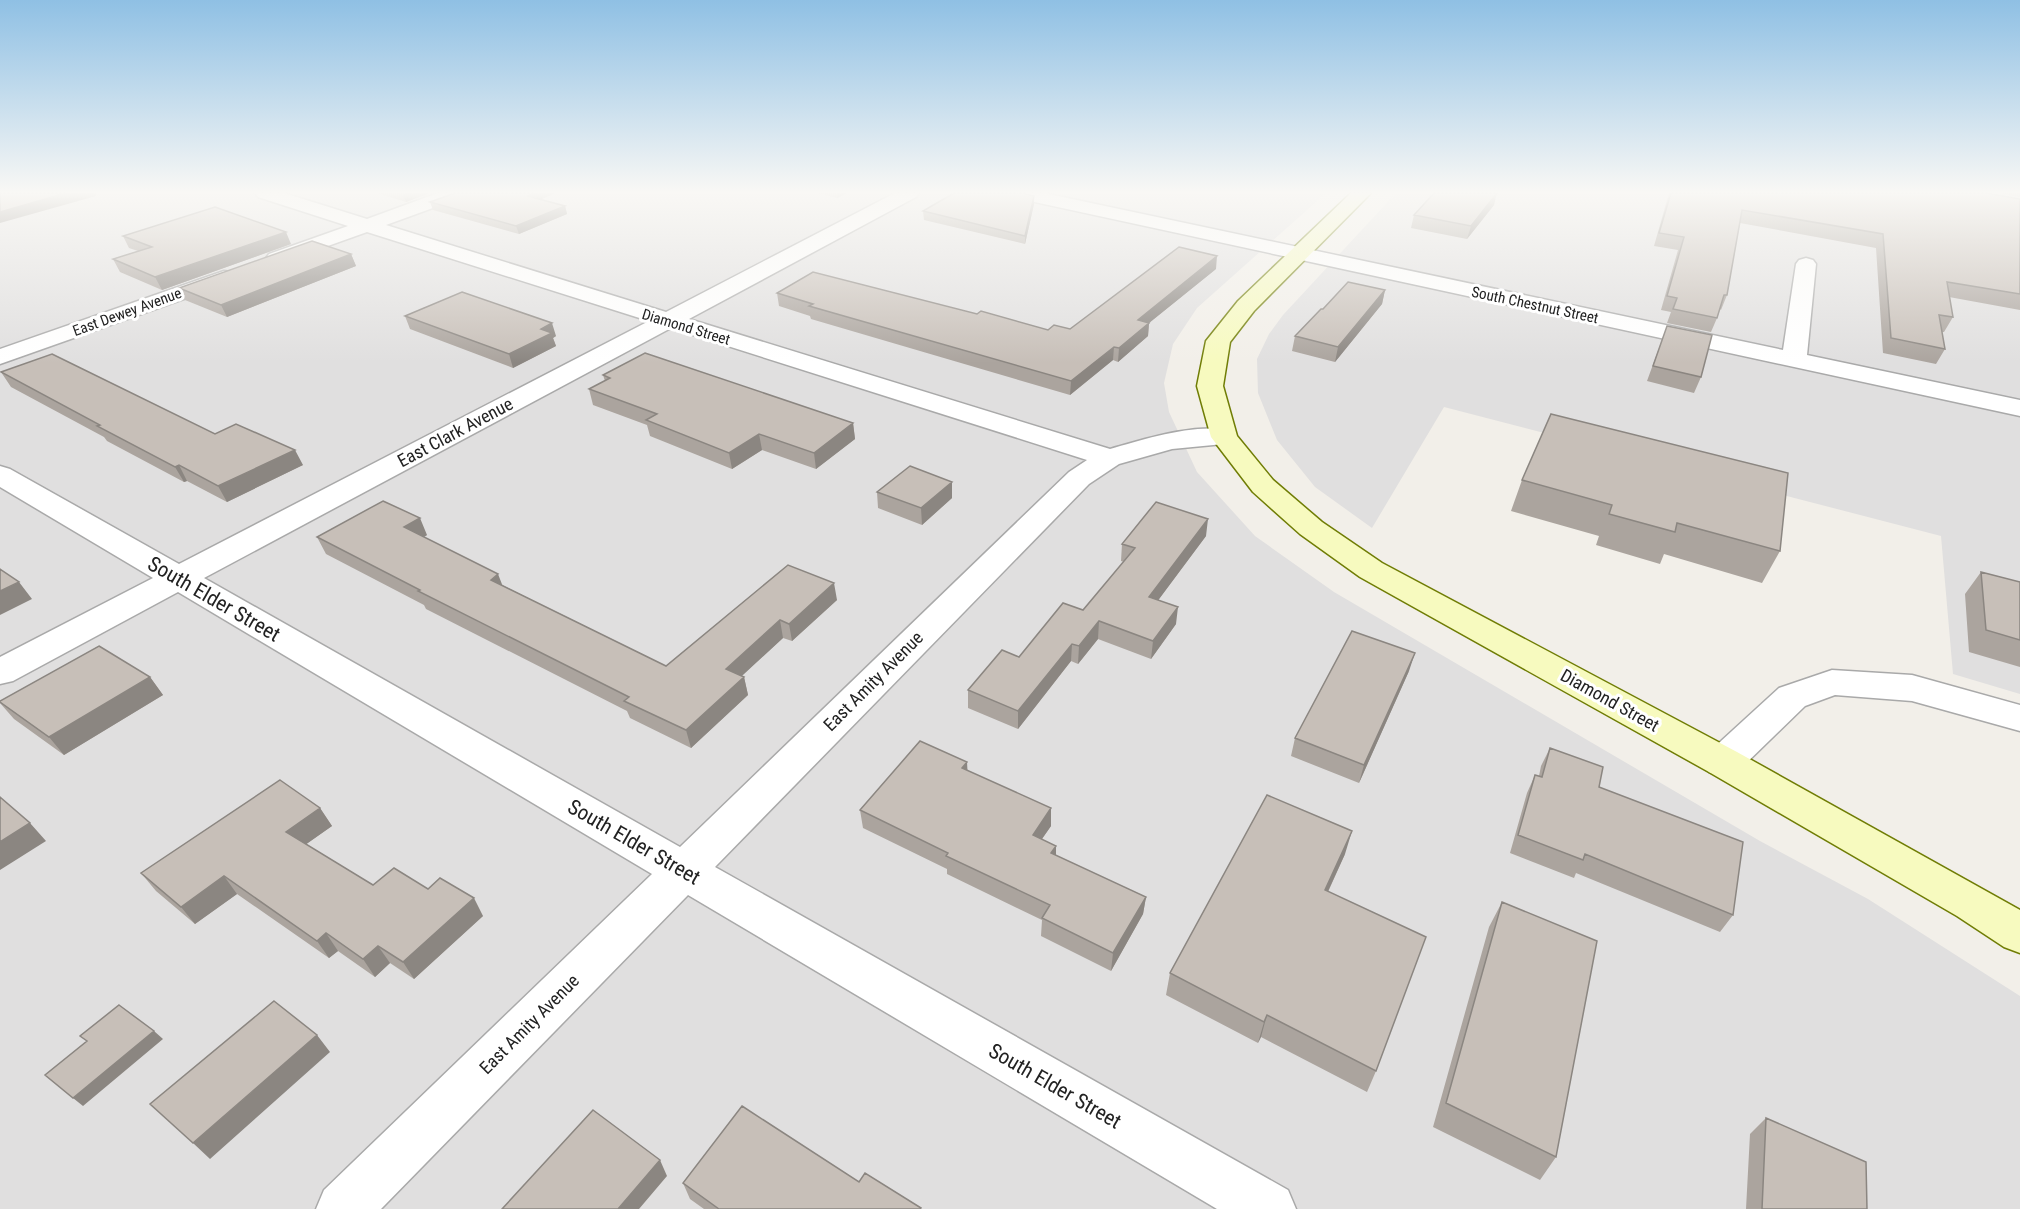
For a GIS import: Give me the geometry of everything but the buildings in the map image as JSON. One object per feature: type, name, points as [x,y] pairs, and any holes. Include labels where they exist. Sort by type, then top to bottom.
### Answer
[{"type":"main road","points":[[1224,437],[1210,386],[1218,341],[1246,306],[1303,249]]},
{"type":"main road","name":"Diamond Street","points":[[1224,437],[1263,486],[1311,528],[1371,570],[1723,762],[1972,903],[2020,933]]},
{"type":"street","name":"East Dewey Avenue","points":[[0,357],[301,249]]},
{"type":"street","name":"Diamond Street","points":[[441,249],[1109,458]]},
{"type":"street","name":"East Clark Avenue","points":[[0,672],[804,249]]},
{"type":"street","name":"South Chestnut Street","points":[[1276,249],[2020,408]]},
{"type":"street","points":[[1794,361],[1806,264]]},
{"type":"street","name":"East Amity Avenue","points":[[343,1209],[1079,478],[1109,458],[1170,441],[1224,437]]},
{"type":"street","name":"South Elder Street","points":[[0,475],[1269,1209]]},
{"type":"street","points":[[1723,762],[1792,697],[1832,682],[1912,688],[2020,718]]},
{"type":"shaded area","points":[[0,249],[1263,249],[1197,308],[1173,344],[1164,383],[1169,412],[1197,472],[1255,536],[1334,592],[1760,841],[1868,899],[2020,996],[2020,1209],[0,1209]]},
{"type":"shaded area","points":[[1344,249],[2020,249],[2020,694],[1953,674],[1941,536],[1444,407],[1372,528],[1315,487],[1277,440],[1258,393],[1257,359],[1269,334],[1283,315]]}]
